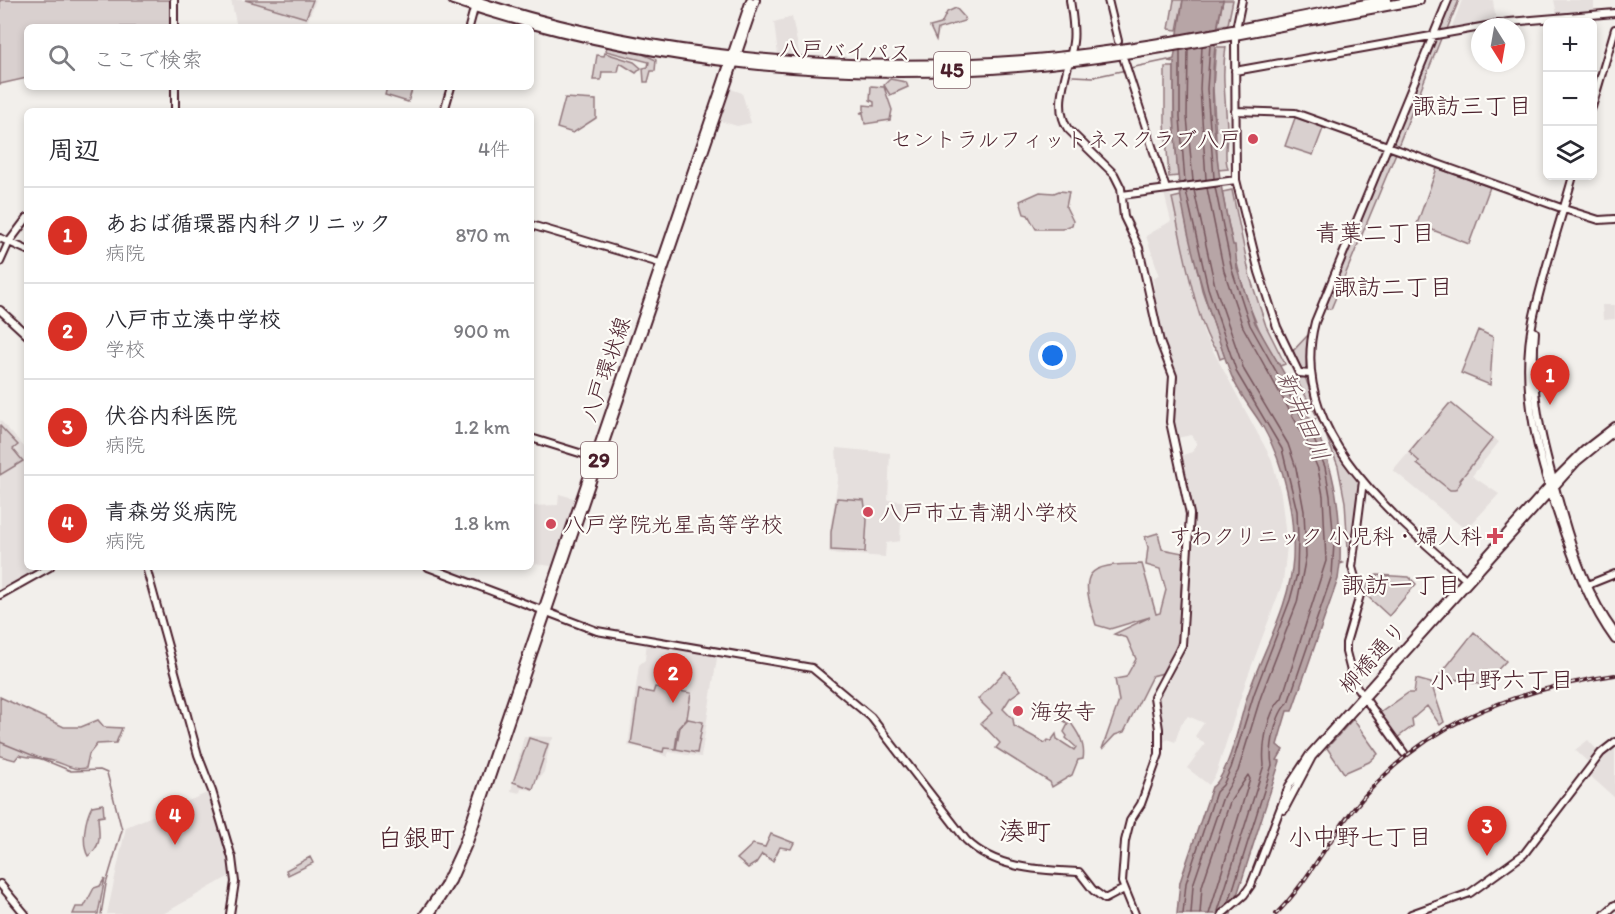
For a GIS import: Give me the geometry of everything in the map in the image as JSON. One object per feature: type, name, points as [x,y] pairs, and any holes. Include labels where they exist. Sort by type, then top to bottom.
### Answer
[{"type":"highway","name":"八戸バイパス","points":[[453,0],[733,59],[887,65],[1069,58],[1230,34],[1419,0]]},
{"type":"highway","name":"八戸バイパス","points":[[1230,34],[1387,0]]},
{"type":"street","points":[[174,0],[174,24]]},
{"type":"street","name":"八戸環状線","points":[[733,59],[750,0]]},
{"type":"street","name":"八戸環状線","points":[[431,914],[460,865],[596,458],[733,59],[756,0]]},
{"type":"street","points":[[1070,0],[1074,39],[1064,84],[1064,121],[1068,129],[1119,181],[1124,217],[1139,248],[1160,342],[1173,376],[1170,418],[1191,522],[1184,587],[1183,637],[1176,660],[1154,698],[1160,750],[1141,804],[1127,831],[1122,873],[1134,914]]},
{"type":"street","points":[[1108,0],[1118,41]]},
{"type":"street","points":[[1237,24],[1242,0]]},
{"type":"street","points":[[1448,0],[1315,322],[1309,352],[1310,374],[1324,418],[1363,482],[1396,516],[1468,580]]},
{"type":"street","points":[[470,24],[475,3]]},
{"type":"street","points":[[1235,71],[1433,35],[1553,17],[1615,13]]},
{"type":"street","points":[[1597,93],[1615,29]]},
{"type":"street","points":[[1230,34],[1235,71],[1233,180],[1277,327],[1299,373],[1310,374]]},
{"type":"street","points":[[1124,60],[1169,189]]},
{"type":"street","points":[[175,90],[175,108]]},
{"type":"street","points":[[445,108],[450,90]]},
{"type":"street","points":[[1235,111],[1295,113],[1564,209],[1599,220],[1615,219]]},
{"type":"street","points":[[1122,195],[1233,180]]},
{"type":"street","points":[[1572,180],[1536,311],[1534,395],[1541,444],[1551,488],[1585,586],[1615,640]]},
{"type":"street","points":[[0,262],[9,242],[24,222]]},
{"type":"street","points":[[534,226],[663,264]]},
{"type":"street","points":[[0,238],[24,249]]},
{"type":"street","points":[[0,310],[24,332]]},
{"type":"street","name":"柳橋通り","points":[[1228,914],[1245,900],[1302,773],[1363,697],[1584,450],[1615,426]]},
{"type":"street","name":"柳橋通り","points":[[1551,488],[1577,462],[1615,431]]},
{"type":"street","points":[[534,439],[596,458]]},
{"type":"street","points":[[1363,482],[1352,567],[1360,595],[1346,643],[1350,673],[1363,697],[1404,753]]},
{"type":"street","points":[[0,595],[45,570]]},
{"type":"street","points":[[147,570],[198,755],[212,791],[232,858],[235,882],[230,914]]},
{"type":"street","points":[[436,570],[597,630],[807,666],[872,717],[966,840],[981,853],[1023,868],[1079,872],[1093,890],[1105,899],[1125,889]]},
{"type":"street","points":[[1585,586],[1615,574]]},
{"type":"street","points":[[1585,586],[1615,633]]},
{"type":"street","name":"八戸環状線","points":[[424,914],[436,898],[456,862],[545,611]]},
{"type":"street","points":[[1411,914],[1470,893],[1524,854],[1601,753],[1615,742]]},
{"type":"street","points":[[0,884],[25,914]]},
{"type":"street","name":"柳橋通り","points":[[1222,914],[1240,900],[1252,886]]},
{"type":"street","points":[[1605,914],[1615,905]]},
{"type":"shaded area","points":[[0,0],[174,0],[174,24],[24,24],[24,79],[0,84]]},
{"type":"shaded area","points":[[231,0],[316,0],[306,24],[236,24]]},
{"type":"shaded area","points":[[245,0],[313,0],[306,18]]},
{"type":"shaded area","points":[[1174,0],[1183,0],[1177,30],[1169,29]]},
{"type":"shaded area","points":[[1223,0],[1233,0],[1228,24],[1218,26]]},
{"type":"shaded area","points":[[1452,0],[1459,0],[1447,29],[1439,31]]},
{"type":"shaded area","points":[[1462,0],[1493,0],[1495,18],[1471,18],[1471,26],[1453,29]]},
{"type":"shaded area","points":[[1554,0],[1594,0],[1594,12],[1557,14]]},
{"type":"shaded area","points":[[956,8],[965,18],[964,21],[938,29],[936,40],[930,27],[941,24],[947,12]]},
{"type":"shaded area","points":[[792,17],[800,57],[778,55],[774,22]]},
{"type":"shaded area","points":[[1442,36],[1398,146],[1393,141],[1436,37]]},
{"type":"shaded area","points":[[607,46],[636,51],[656,60],[655,71],[651,71],[648,82],[644,82],[643,68],[648,67],[649,62],[606,51]]},
{"type":"shaded area","points":[[1216,47],[1226,47],[1224,78],[1228,169],[1218,170],[1213,88]]},
{"type":"shaded area","points":[[605,53],[634,62],[641,68],[636,73],[620,63],[618,72],[602,72],[601,80],[593,80],[597,55],[604,56]]},
{"type":"shaded area","points":[[1165,67],[1174,67],[1174,118],[1178,176],[1169,177],[1165,123]]},
{"type":"shaded area","points":[[890,79],[906,82],[908,87],[890,95],[884,85]]},
{"type":"shaded area","points":[[871,86],[884,87],[892,110],[890,120],[865,124],[863,113],[860,113],[864,111],[864,105],[874,106],[874,102],[870,100]]},
{"type":"shaded area","points":[[731,89],[742,93],[751,123],[737,126],[720,121]]},
{"type":"shaded area","points":[[386,90],[412,90],[408,102],[385,95]]},
{"type":"shaded area","points":[[565,98],[596,100],[596,118],[573,133],[557,128]]},
{"type":"shaded area","points":[[1298,116],[1324,126],[1313,155],[1285,146],[1295,118]]},
{"type":"shaded area","points":[[1396,153],[1331,309],[1325,308],[1388,154]]},
{"type":"shaded area","points":[[1437,168],[1490,187],[1469,244],[1417,224]]},
{"type":"shaded area","points":[[1232,190],[1250,277],[1266,326],[1285,364],[1280,366],[1257,325],[1242,282],[1222,192]]},
{"type":"shaded area","points":[[1040,192],[1069,192],[1066,207],[1073,221],[1072,225],[1062,229],[1036,229],[1028,215],[1024,214],[1020,201]]},
{"type":"shaded area","points":[[1170,192],[1204,334],[1272,460],[1281,494],[1287,546],[1283,582],[1246,681],[1216,774],[1209,785],[1187,768],[1205,744],[1195,736],[1204,723],[1188,716],[1181,724],[1175,742],[1167,739],[1163,744],[1157,698],[1177,665],[1185,643],[1187,574],[1193,520],[1180,456],[1192,452],[1197,443],[1192,435],[1176,438],[1173,423],[1174,385],[1160,335],[1153,279],[1159,274],[1146,236],[1171,221],[1164,193]]},
{"type":"shaded area","points":[[1181,196],[1202,290],[1225,357],[1220,359],[1203,326],[1190,280],[1172,198]]},
{"type":"shaded area","points":[[1602,305],[1615,305],[1615,319],[1603,320]]},
{"type":"shaded area","points":[[1478,330],[1493,337],[1490,385],[1461,373]]},
{"type":"shaded area","points":[[1308,335],[1306,371],[1302,371],[1293,351]]},
{"type":"shaded area","points":[[1305,377],[1324,428],[1360,484],[1349,565],[1345,502],[1338,466],[1322,425],[1296,379]]},
{"type":"shaded area","points":[[1449,403],[1452,403],[1499,442],[1472,476],[1499,494],[1466,530],[1393,470]]},
{"type":"shaded area","points":[[1449,404],[1452,404],[1493,438],[1460,480],[1455,490],[1450,490],[1417,464],[1419,461],[1409,452]]},
{"type":"shaded area","points":[[0,420],[24,447],[24,570],[37,570],[5,589],[0,595]]},
{"type":"shaded area","points":[[0,426],[18,445],[13,449],[23,461],[0,475]]},
{"type":"shaded area","name":"八戸市立青潮小学校","points":[[836,448],[890,453],[888,500],[902,501],[900,541],[886,543],[885,557],[829,553],[830,530],[838,480]]},
{"type":"shaded area","name":"八戸学院光星高等学校","points":[[559,494],[580,500],[557,567],[534,563],[534,506],[558,505]]},
{"type":"shaded area","points":[[837,498],[864,500],[867,520],[865,552],[831,550],[831,532]]},
{"type":"shaded area","points":[[1158,533],[1162,549],[1183,553],[1179,638],[1163,673],[1152,676],[1124,732],[1115,735],[1102,749],[1119,701],[1115,679],[1126,677],[1136,659],[1127,638],[1114,634],[1150,617],[1110,629],[1096,625],[1088,593],[1088,582],[1091,574],[1097,569],[1123,564],[1142,564],[1156,614],[1160,613],[1166,590],[1160,569],[1146,565],[1148,547],[1145,537]]},
{"type":"shaded area","points":[[1377,575],[1409,577],[1416,584],[1389,616],[1365,594],[1370,579]]},
{"type":"shaded area","points":[[1474,632],[1506,661],[1483,685],[1439,676]]},
{"type":"shaded area","points":[[647,641],[718,652],[701,757],[669,752],[667,757],[650,749],[628,746],[639,665],[645,660]]},
{"type":"shaded area","points":[[1005,671],[1021,690],[1010,698],[1003,709],[1013,719],[1014,726],[1045,743],[1048,740],[1051,741],[1056,734],[1057,739],[1074,750],[1076,747],[1066,738],[1064,732],[1068,724],[1064,721],[1068,719],[1080,738],[1084,753],[1083,759],[1078,760],[1072,775],[1052,787],[1050,782],[996,748],[1000,743],[981,723],[992,713],[978,699]]},
{"type":"shaded area","points":[[1416,679],[1431,683],[1444,722],[1440,725],[1427,706],[1412,719],[1413,726],[1397,738],[1380,713],[1408,693],[1414,693]]},
{"type":"shaded area","points":[[655,687],[691,693],[687,718],[678,728],[675,749],[664,748],[663,752],[631,744],[639,690],[653,693]]},
{"type":"shaded area","points":[[0,697],[64,727],[81,727],[98,720],[104,727],[122,728],[116,743],[97,744],[89,754],[86,768],[73,768],[58,762],[19,755],[15,760],[0,756]]},
{"type":"shaded area","points":[[688,719],[703,722],[697,753],[676,749],[680,727]]},
{"type":"shaded area","points":[[1353,719],[1378,754],[1369,762],[1344,773],[1327,748]]},
{"type":"shaded area","points":[[524,736],[554,737],[550,743],[544,772],[536,782],[534,790],[521,789],[520,793],[511,791]]},
{"type":"shaded area","points":[[529,738],[548,744],[533,789],[513,782]]},
{"type":"shaded area","points":[[1588,740],[1598,751],[1589,763],[1575,750]]},
{"type":"shaded area","points":[[1615,745],[1615,798],[1588,774]]},
{"type":"shaded area","points":[[212,791],[235,873],[163,914],[107,914],[126,827]]},
{"type":"shaded area","points":[[103,804],[104,816],[98,817],[98,844],[88,856],[84,838],[87,817],[92,806]]},
{"type":"shaded area","points":[[771,834],[794,843],[791,849],[780,847],[773,861],[762,854],[756,863],[748,868],[737,859],[753,844],[765,847]]},
{"type":"shaded area","points":[[310,857],[313,863],[288,875],[286,870]]},
{"type":"shaded area","points":[[105,878],[98,914],[73,914],[76,907],[84,907],[94,888],[100,886]]},
{"type":"water","name":"新井田川","points":[[1183,0],[1223,0],[1214,61],[1214,123],[1221,185],[1233,245],[1235,245],[1237,268],[1255,323],[1311,420],[1315,419],[1312,422],[1332,474],[1338,509],[1340,562],[1343,563],[1340,564],[1338,579],[1292,711],[1287,711],[1277,745],[1283,750],[1277,760],[1280,761],[1231,914],[1177,914],[1180,882],[1212,787],[1218,782],[1228,762],[1251,686],[1286,596],[1291,577],[1293,541],[1290,507],[1283,474],[1271,442],[1230,372],[1202,286],[1185,220],[1176,147],[1174,62],[1168,61],[1174,59]]},
{"type":"waterway","points":[[1130,68],[1168,60]]},
{"type":"waterway","points":[[1073,76],[1093,77],[1126,70]]},
{"type":"waterway","points":[[0,742],[71,771],[100,770],[107,773],[122,830],[106,884],[101,914]]},
{"type":"railway","points":[[1276,914],[1297,890],[1352,811],[1407,755],[1437,734],[1469,716],[1503,702],[1538,691],[1615,675]]},
{"type":"place","name":"セントラルフィットネスクラブ八戸","points":[[1253,139]]},
{"type":"place","name":"あおば循環器内科クリニック","points":[[1550,405]]},
{"type":"place","name":"八戸市立青潮小学校","points":[[868,512]]},
{"type":"place","name":"八戸学院光星高等学校","points":[[551,524]]},
{"type":"place","name":"すわクリニック 小児科・婦人科","points":[[1495,536]]},
{"type":"place","name":"八戸市立湊中学校","points":[[673,703]]},
{"type":"place","name":"海安寺","points":[[1018,711]]},
{"type":"place","name":"青森労災病院","points":[[175,845]]},
{"type":"place","name":"伏谷内科医院","points":[[1487,856]]},
{"type":"district","name":"諏訪三丁目","points":[[1472,106]]},
{"type":"district","name":"青葉二丁目","points":[[1375,233]]},
{"type":"district","name":"諏訪二丁目","points":[[1393,287]]},
{"type":"district","name":"諏訪一丁目","points":[[1401,585]]},
{"type":"district","name":"小中野六丁目","points":[[1502,680]]},
{"type":"district","name":"湊町","points":[[1025,831]]},
{"type":"district","name":"小中野七丁目","points":[[1360,837]]},
{"type":"district","name":"白銀町","points":[[416,838]]}]
